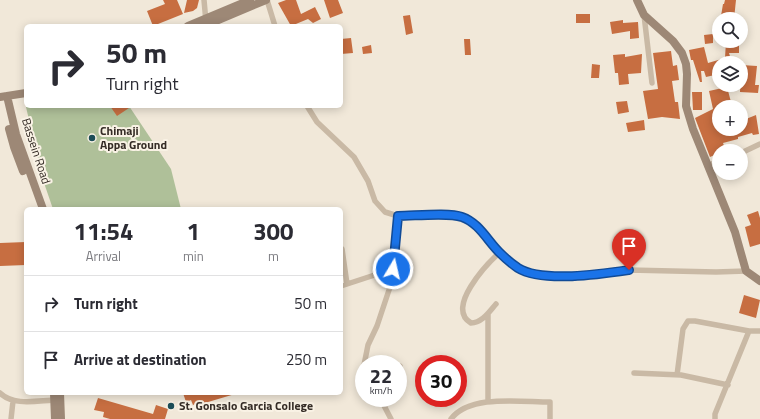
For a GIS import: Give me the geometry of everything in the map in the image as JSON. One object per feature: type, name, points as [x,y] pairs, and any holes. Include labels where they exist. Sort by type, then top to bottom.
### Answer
[{"type":"main road","points":[[205,23],[251,2],[267,0]]},
{"type":"main road","points":[[637,0],[644,15],[673,41],[682,52],[686,64],[687,74],[686,106],[692,130],[735,232],[746,271],[760,281]]},
{"type":"main road","points":[[3,99],[24,94]]},
{"type":"main road","points":[[3,99],[24,97]]},
{"type":"main road","name":"Bassein Road","points":[[3,99],[14,148],[32,190],[36,207]]},
{"type":"main road","name":"Bassein Road","points":[[3,99],[42,207]]},
{"type":"main road","points":[[55,419],[57,397]]},
{"type":"main road","points":[[57,397],[61,419]]},
{"type":"street","points":[[204,0],[205,23]]},
{"type":"street","points":[[267,0],[274,24]]},
{"type":"street","points":[[644,15],[652,83]]},
{"type":"street","points":[[308,108],[317,122],[354,157],[368,181],[375,201],[385,212],[398,216],[462,217],[480,229],[500,252],[519,268],[535,274],[598,275],[629,270],[716,272],[746,271]]},
{"type":"street","points":[[748,150],[760,144]]},
{"type":"street","points":[[708,166],[712,164]]},
{"type":"street","points":[[366,355],[368,345],[377,326],[389,290],[393,269],[398,216]]},
{"type":"street","points":[[496,304],[488,314],[476,323],[468,321],[463,311],[469,288],[487,263],[500,252]]},
{"type":"street","points":[[343,255],[348,284]]},
{"type":"street","points":[[343,285],[393,269]]},
{"type":"street","points":[[488,314],[488,402]]},
{"type":"street","points":[[677,375],[683,329],[688,321],[749,331],[760,330]]},
{"type":"street","points":[[715,419],[715,414],[749,331]]},
{"type":"street","points":[[634,373],[677,375],[728,385]]},
{"type":"street","points":[[0,394],[13,401],[57,397]]},
{"type":"street","points":[[11,419],[13,401]]},
{"type":"street","points":[[451,419],[462,409],[470,405],[488,402],[550,402],[550,419]]},
{"type":"street","points":[[385,407],[391,419]]},
{"type":"green space","name":"Chimaji Appa Ground","points":[[26,108],[130,108],[171,169],[180,207],[52,207],[43,180]]},
{"type":"building","points":[[163,0],[177,0],[183,14],[158,24],[152,24],[147,11],[165,4]]},
{"type":"building","points":[[187,0],[199,0],[197,8],[193,11],[184,13]]},
{"type":"building","points":[[286,0],[296,0],[301,14],[315,7],[321,19],[313,23],[308,19],[296,24],[290,24],[278,3]]},
{"type":"building","points":[[324,0],[338,0],[343,13],[330,18]]},
{"type":"building","points":[[725,0],[736,0],[735,12],[722,12]]},
{"type":"building","points":[[576,14],[590,14],[590,23],[576,23]]},
{"type":"building","points":[[410,15],[413,33],[406,35],[403,16]]},
{"type":"building","points":[[623,20],[623,23],[638,22],[639,38],[630,39],[630,31],[612,34],[610,22]]},
{"type":"building","points":[[712,34],[712,43],[705,44],[704,35]]},
{"type":"building","points":[[351,38],[353,53],[343,54],[343,39]]},
{"type":"building","points":[[464,39],[470,39],[471,55],[465,55]]},
{"type":"building","points":[[371,45],[372,53],[363,54],[362,47]]},
{"type":"building","points":[[704,47],[708,63],[712,62],[712,76],[706,77],[704,71],[701,71],[702,82],[700,82],[693,60],[691,60],[689,50]]},
{"type":"building","points":[[726,48],[739,48],[739,53],[729,53],[730,56],[725,56]]},
{"type":"building","points":[[671,51],[673,66],[677,65],[679,80],[672,81],[675,102],[678,102],[680,119],[662,117],[648,119],[643,91],[658,89],[653,53]]},
{"type":"building","points":[[625,54],[625,57],[642,54],[641,73],[628,74],[629,84],[619,85],[618,73],[615,73],[613,55]]},
{"type":"building","points":[[592,64],[600,65],[599,78],[591,78]]},
{"type":"building","points":[[748,65],[757,66],[755,85],[759,85],[758,93],[740,92],[748,92]]},
{"type":"building","points":[[709,91],[728,92],[730,100],[712,100],[712,104]]},
{"type":"building","points":[[692,92],[702,92],[702,110],[693,110]]},
{"type":"building","points":[[627,101],[629,112],[618,114],[616,102]]},
{"type":"building","points":[[111,108],[129,108],[117,116]]},
{"type":"building","points":[[712,110],[712,136],[742,136],[738,137],[738,139],[723,144],[712,144],[712,156],[710,157],[695,118]]},
{"type":"building","points":[[756,115],[759,134],[753,135],[752,133],[748,134],[748,118]]},
{"type":"building","points":[[644,120],[645,130],[628,132],[626,123]]},
{"type":"building","points":[[758,211],[760,218],[760,244],[750,247],[745,227],[751,225],[747,215]]},
{"type":"building","points":[[24,242],[24,265],[0,266],[0,243]]},
{"type":"building","points":[[744,295],[760,300],[756,318],[739,313]]},
{"type":"building","points":[[184,395],[232,395],[198,405],[198,403],[193,405],[191,400],[186,402]]},
{"type":"building","points":[[98,398],[153,414],[156,405],[168,409],[165,419],[110,419],[103,417],[104,412],[94,410]]},
{"type":"place","name":"Chimaji Appa Ground","points":[[92,138]]},
{"type":"place","name":"St. Gonsalo Garcia College","points":[[171,406]]},
{"type":"route","points":[[393,269],[398,216],[448,216],[462,217],[480,229],[500,252],[519,268],[535,274],[566,276],[598,275],[629,270]]}]
